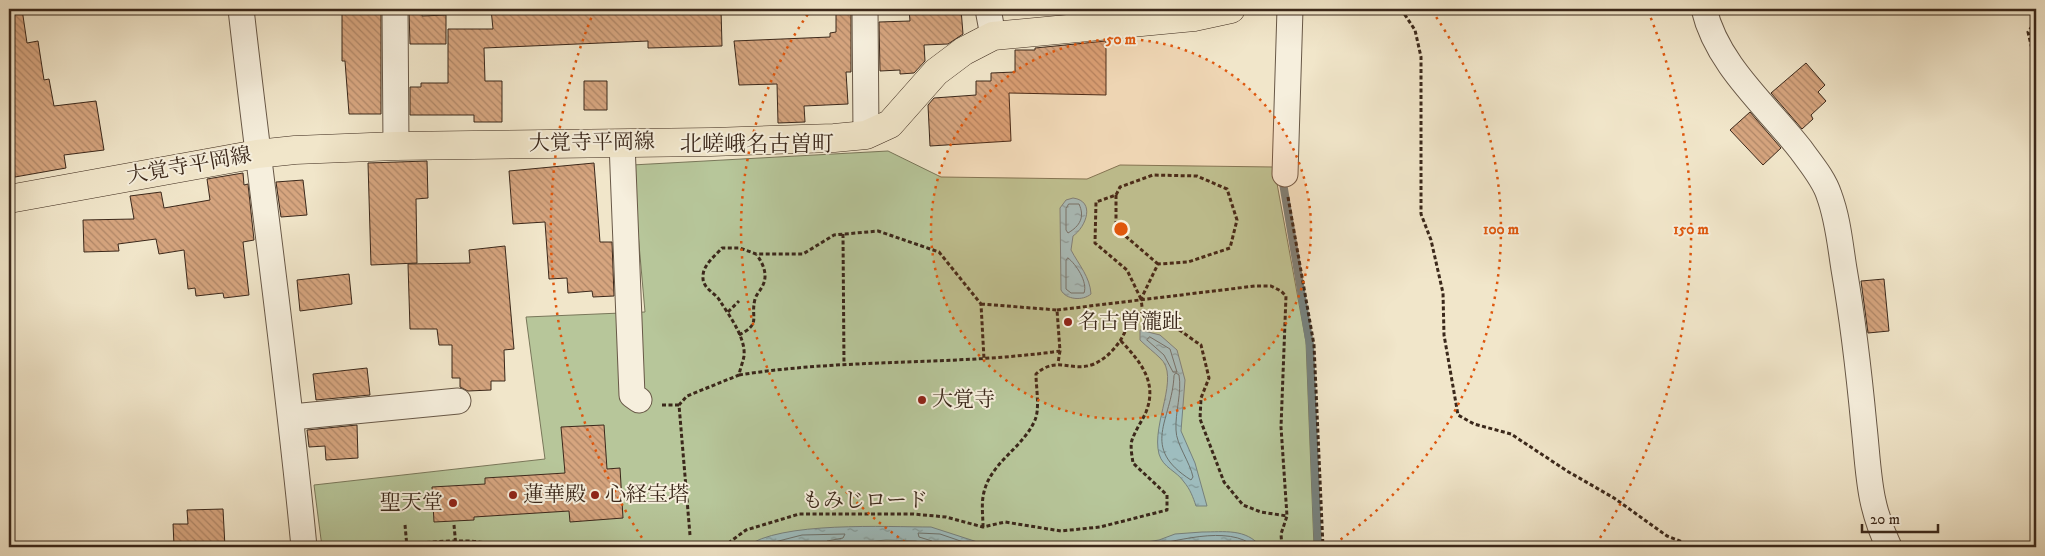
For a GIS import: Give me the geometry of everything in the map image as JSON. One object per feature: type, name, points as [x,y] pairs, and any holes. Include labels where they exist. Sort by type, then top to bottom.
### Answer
[{"type":"main road","name":"大覚寺平岡線","points":[[9,199],[257,154],[396,146],[815,139],[866,135],[890,124],[936,72],[964,51],[993,36],[1194,17],[1231,9]]},
{"type":"street","points":[[241,9],[257,154],[292,417],[304,547]]},
{"type":"street","points":[[395,9],[396,146]]},
{"type":"street","points":[[865,9],[866,135]]},
{"type":"street","points":[[988,9],[993,36]]},
{"type":"street","points":[[1284,174],[1290,9]]},
{"type":"street","points":[[1704,9],[1714,38],[1732,69],[1774,116],[1812,164],[1829,192],[1837,218],[1856,345],[1873,508],[1889,547]]},
{"type":"street","points":[[622,143],[632,395],[639,400]]},
{"type":"street","points":[[292,417],[458,401]]},
{"type":"path","points":[[1401,9],[1414,30],[1421,57],[1422,214],[1431,240],[1443,293],[1444,335],[1458,415],[1474,424],[1511,434],[1568,472],[1614,498],[1667,536],[1690,545],[1704,547]]},
{"type":"path","points":[[2036,21],[2028,32],[2036,66]]},
{"type":"path","points":[[1284,174],[1314,345],[1323,547]]},
{"type":"path","points":[[1153,175],[1197,176],[1227,189],[1237,220],[1230,248],[1188,262],[1158,264],[1116,228],[1116,195],[1120,187],[1153,175]]},
{"type":"path","points":[[1116,195],[1096,202],[1095,243],[1127,270],[1141,299],[1143,314]]},
{"type":"path","points":[[739,375],[744,358],[743,343],[728,312],[705,286],[703,275],[709,262],[722,248],[740,248],[756,254],[803,254],[834,235],[878,231],[939,252],[981,304],[984,359]]},
{"type":"path","points":[[843,234],[844,366]]},
{"type":"path","points":[[739,335],[751,329],[755,321],[755,301],[763,284],[765,267],[756,254]]},
{"type":"path","points":[[1141,299],[1158,264]]},
{"type":"path","points":[[981,304],[1057,310],[1255,286],[1271,286],[1281,291],[1286,296],[1281,427],[1287,516],[1281,534],[1282,547]]},
{"type":"path","points":[[728,312],[739,301]]},
{"type":"path","points":[[1057,310],[1060,351],[1058,363]]},
{"type":"path","points":[[1120,340],[1138,359],[1149,382],[1149,402],[1132,440],[1133,463],[1167,496],[1167,510],[1100,527],[1061,531],[1005,522],[983,527],[983,495],[988,482],[1000,462],[1023,439],[1034,421],[1036,374],[1043,367],[1058,363],[1080,367],[1093,364],[1108,356],[1120,340],[1129,322],[1143,314],[1156,316],[1201,345],[1209,378],[1201,398],[1200,419],[1224,482],[1243,505],[1261,512],[1287,516]]},
{"type":"path","points":[[690,535],[679,405],[687,396],[739,375],[779,369],[984,359],[1060,351]]},
{"type":"path","name":"もみじロード","points":[[723,547],[746,530],[799,514],[913,514],[946,516],[983,527]]},
{"type":"path","points":[[405,524],[407,546],[455,541],[480,543],[494,547]]},
{"type":"path","points":[[454,525],[454,547]]},
{"type":"green space","name":"大覚寺","points":[[888,151],[941,177],[1087,179],[1120,165],[1274,167],[1306,342],[1314,547],[322,547],[314,485],[545,459],[526,317],[645,312],[632,165]]},
{"type":"water","points":[[1073,198],[1080,200],[1087,209],[1082,227],[1073,236],[1071,250],[1090,288],[1091,294],[1084,298],[1071,298],[1061,290],[1060,208],[1066,200]]},
{"type":"water","points":[[1140,330],[1160,335],[1177,350],[1185,380],[1181,431],[1195,463],[1207,506],[1196,506],[1186,485],[1164,463],[1159,454],[1159,429],[1168,376],[1166,366],[1160,358],[1140,340]]},
{"type":"water","points":[[862,526],[931,527],[993,547],[936,547],[916,541],[886,540],[814,547],[746,547],[762,539],[808,529]]},
{"type":"water","points":[[1234,532],[1242,534],[1255,541],[1261,547],[1116,547],[1159,540],[1175,534]]},
{"type":"building","points":[[9,9],[22,9],[27,43],[38,41],[44,80],[49,79],[54,106],[96,101],[104,150],[64,155],[66,168],[15,177],[9,139],[9,123],[13,122],[9,94]]},
{"type":"building","points":[[491,9],[721,9],[722,46],[648,48],[648,41],[484,48],[485,81],[502,81],[502,122],[474,122],[474,115],[410,115],[410,87],[421,87],[421,83],[448,83],[448,29],[493,29]]},
{"type":"building","points":[[909,9],[961,9],[963,34],[948,44],[924,45],[925,61],[914,73],[900,74],[900,70],[880,71],[879,22],[910,21]]},
{"type":"building","points":[[342,11],[381,11],[381,114],[349,114],[345,61],[342,61]]},
{"type":"building","points":[[409,11],[422,11],[422,16],[446,15],[446,44],[410,44]]},
{"type":"building","points":[[851,11],[851,72],[846,72],[848,104],[804,106],[805,122],[778,123],[777,84],[739,85],[734,41],[830,37],[830,33],[836,32],[836,12]]},
{"type":"building","points":[[1106,41],[1106,95],[1009,93],[1011,141],[930,146],[928,105],[934,98],[976,95],[976,81],[991,81],[991,73],[1015,72],[1015,50],[1035,50],[1035,48]]},
{"type":"building","points":[[1806,63],[1825,85],[1818,92],[1826,101],[1811,115],[1813,119],[1802,129],[1771,93]]},
{"type":"building","points":[[584,81],[607,81],[607,110],[584,110]]},
{"type":"building","points":[[1750,112],[1781,148],[1763,165],[1730,130]]},
{"type":"building","points":[[427,161],[428,198],[416,199],[417,263],[371,265],[368,163]]},
{"type":"building","points":[[594,163],[600,242],[612,242],[614,296],[593,297],[592,291],[568,293],[567,278],[549,279],[545,222],[513,224],[509,171]]},
{"type":"building","points":[[243,173],[244,185],[248,184],[254,240],[243,242],[249,295],[224,298],[223,293],[196,296],[195,288],[188,289],[184,250],[159,254],[156,239],[118,244],[119,251],[84,252],[83,220],[134,219],[130,196],[161,192],[164,208],[210,200],[207,179]]},
{"type":"building","points":[[303,180],[307,215],[281,217],[276,182]]},
{"type":"building","points":[[505,246],[514,349],[504,350],[505,381],[491,381],[491,390],[468,391],[460,387],[460,378],[452,378],[452,345],[439,345],[437,329],[410,329],[408,264],[470,263],[469,250]]},
{"type":"building","points":[[349,274],[352,304],[300,311],[297,280]]},
{"type":"building","points":[[1884,279],[1889,331],[1868,333],[1861,281]]},
{"type":"building","points":[[367,368],[370,395],[316,400],[313,374]]},
{"type":"building","points":[[357,425],[358,458],[326,460],[325,446],[309,447],[307,430]]},
{"type":"building","points":[[604,425],[607,469],[620,468],[623,518],[570,522],[569,511],[474,517],[474,520],[434,522],[432,487],[485,484],[485,478],[565,473],[561,427]]},
{"type":"building","points":[[223,509],[225,547],[189,547],[189,544],[174,545],[173,524],[188,524],[187,510]]},
{"type":"waterway","points":[[1282,177],[1310,345],[1318,547]]},
{"type":"place","name":"名古曽瀧趾","points":[[1068,322]]},
{"type":"place","name":"大覚寺","points":[[922,400]]},
{"type":"place","name":"蓮華殿","points":[[513,495]]},
{"type":"place","name":"心経宝塔","points":[[595,495]]},
{"type":"place","name":"聖天堂","points":[[453,503]]},
{"type":"district","name":"北嵯峨名古曽町","points":[[757,144]]}]
